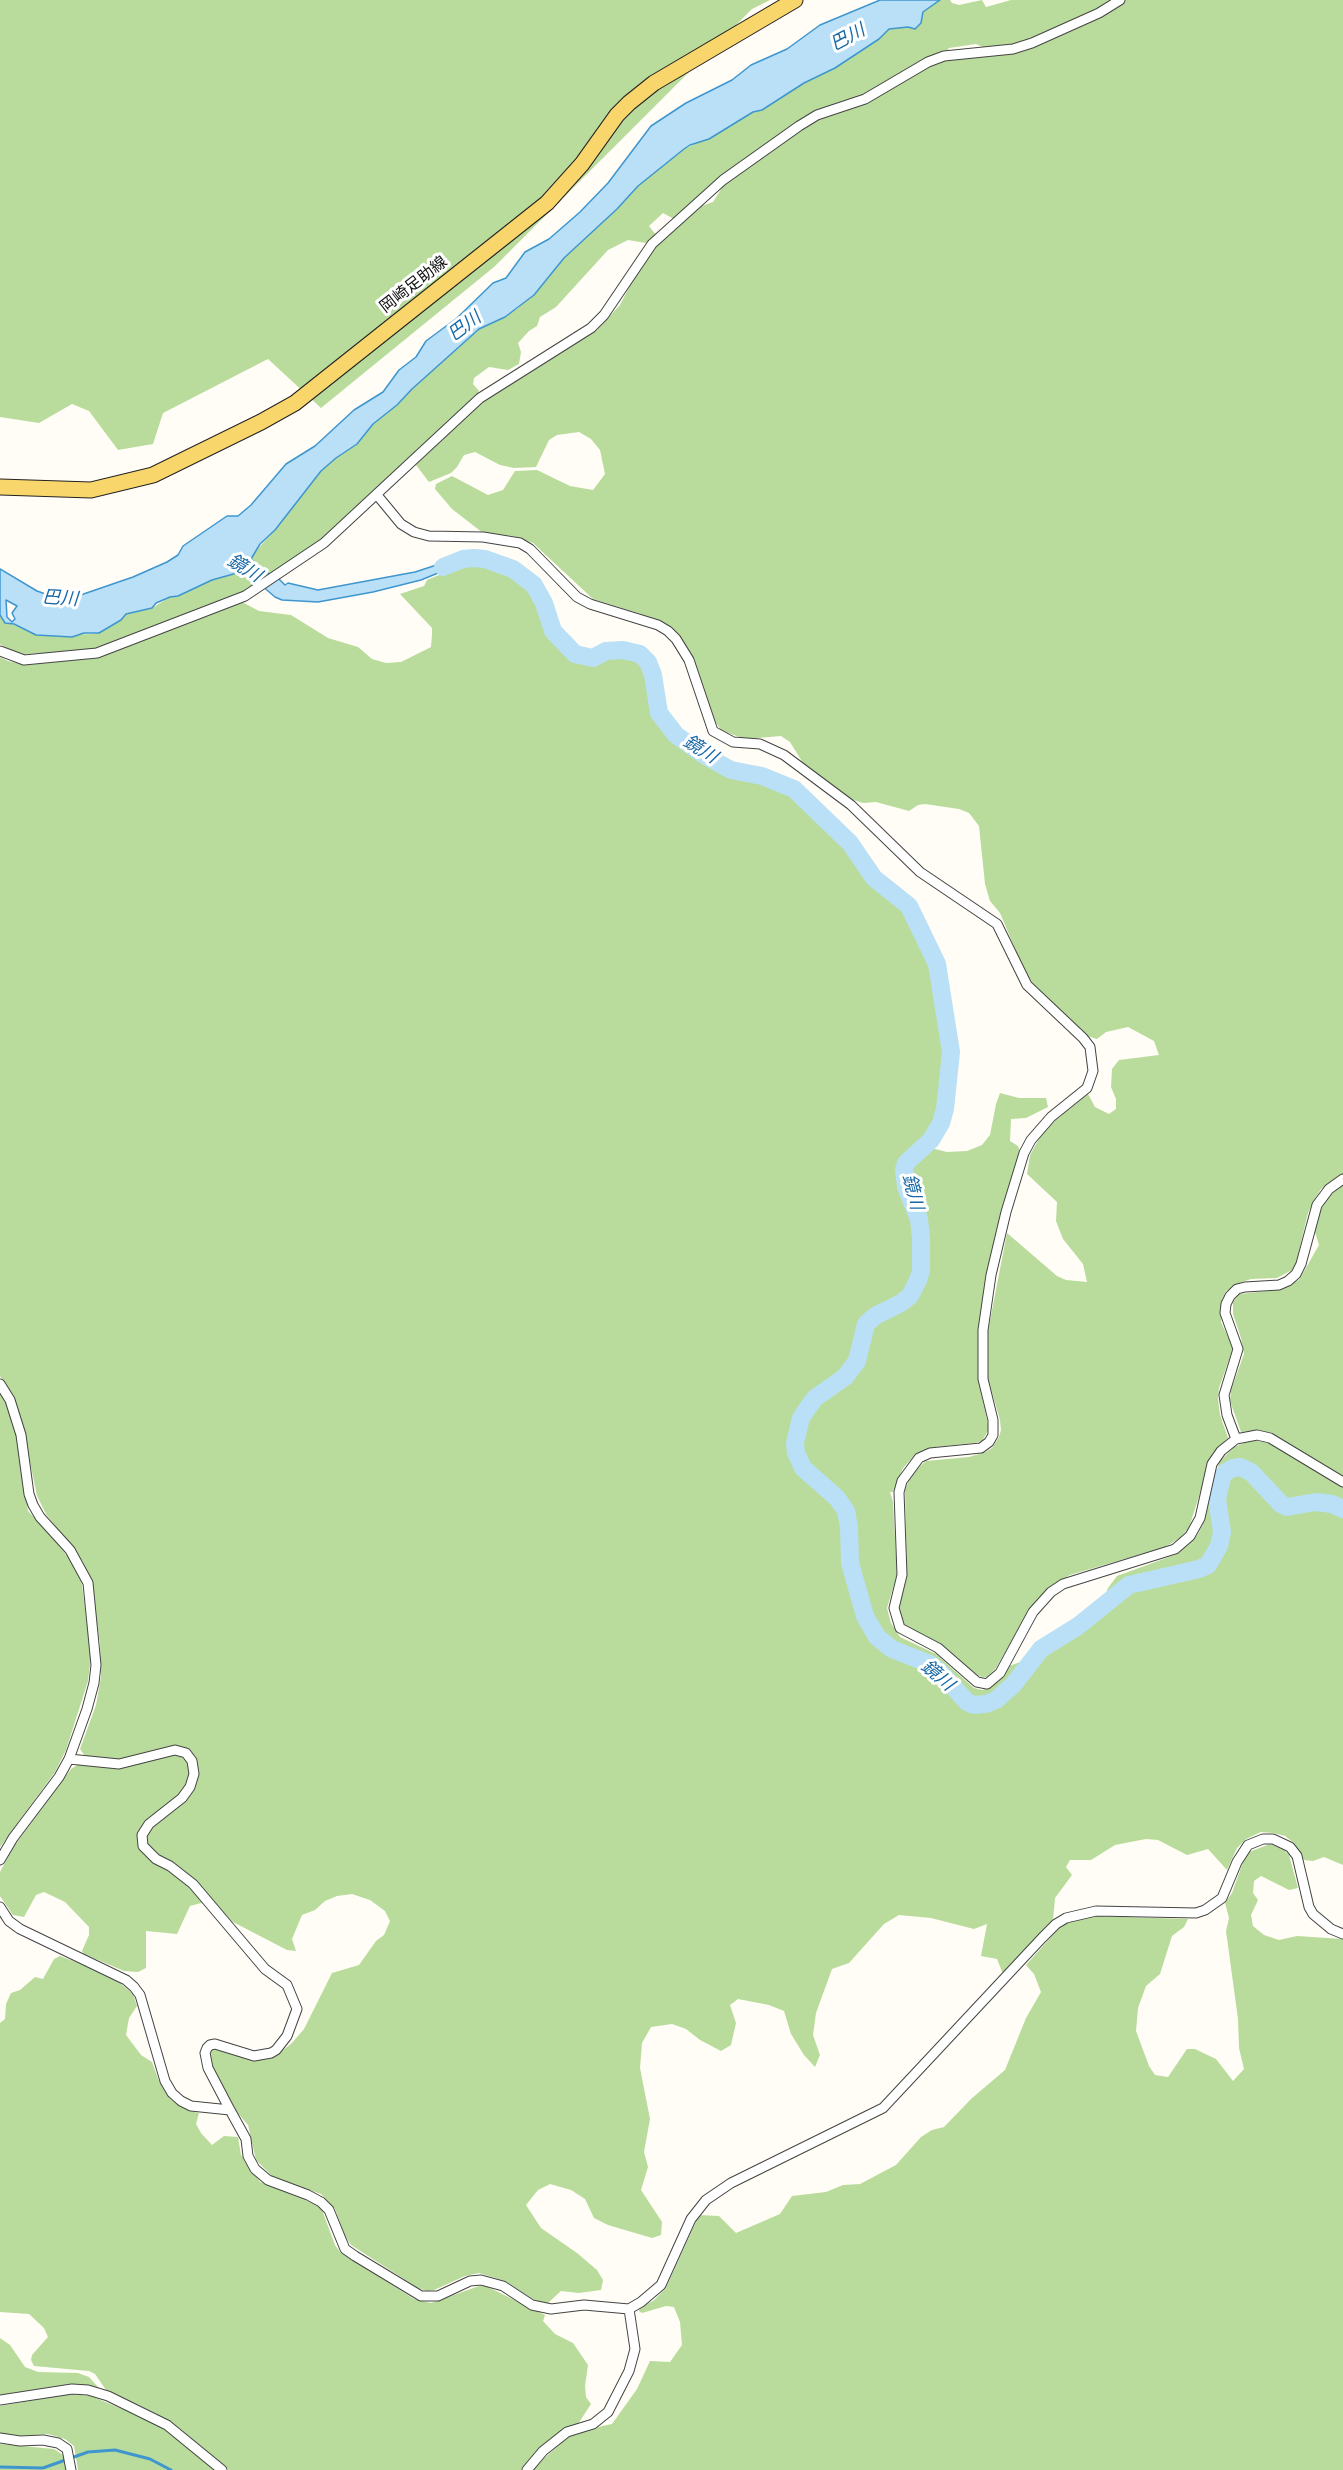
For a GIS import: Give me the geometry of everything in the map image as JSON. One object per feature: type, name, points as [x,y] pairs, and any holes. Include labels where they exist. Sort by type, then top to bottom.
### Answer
[{"type":"main road","name":"岡崎足助線","points":[[0,487],[91,490],[153,475],[261,422],[294,403],[547,203],[582,164],[617,115],[629,103],[654,83],[795,0]]},
{"type":"street","points":[[0,651],[24,660],[98,653],[245,597],[324,543],[480,398],[591,328],[604,315],[639,260],[652,244],[723,180],[799,126],[833,109],[865,99],[928,62],[944,56],[1013,48],[1032,43],[1099,14],[1120,0]]},
{"type":"street","points":[[377,495],[401,524],[414,532],[429,536],[483,537],[520,543],[530,549],[577,597],[590,604],[658,625],[668,631],[689,660],[713,732],[733,742],[760,744],[784,754],[851,805],[920,872],[997,924],[1027,986],[1090,1047],[1093,1071],[1088,1088],[1051,1117],[1031,1140],[1024,1153],[1006,1212],[991,1275],[983,1330],[983,1379],[993,1420],[993,1434],[989,1443],[981,1448],[930,1453],[919,1458],[902,1482],[899,1492],[902,1575],[894,1608],[900,1628],[938,1648],[976,1682],[987,1684],[999,1673],[1033,1612],[1051,1592],[1063,1584],[1168,1551],[1190,1536],[1200,1518],[1212,1464],[1221,1451],[1236,1439],[1247,1435],[1270,1438],[1343,1482]]},
{"type":"street","points":[[1236,1439],[1227,1415],[1224,1395],[1238,1349],[1225,1313],[1226,1304],[1237,1289],[1279,1285],[1296,1274],[1301,1264],[1317,1205],[1329,1189],[1343,1179]]},
{"type":"street","points":[[0,1384],[10,1400],[21,1435],[33,1505],[40,1517],[70,1550],[88,1583],[95,1649],[94,1683],[69,1759],[59,1777],[13,1838],[0,1860]]},
{"type":"street","points":[[69,1759],[120,1764],[175,1750],[186,1753],[192,1761],[194,1774],[190,1787],[182,1797],[148,1824],[142,1835],[143,1846],[156,1859],[170,1866],[193,1884],[265,1969],[287,1985],[297,2009],[287,2036],[271,2054],[254,2056],[213,2044],[207,2048],[205,2053],[208,2068],[246,2139],[251,2163],[261,2175],[276,2184],[321,2202],[329,2210],[345,2249],[421,2296],[438,2296],[470,2281],[481,2280],[503,2286],[540,2308],[584,2305],[628,2309],[661,2285],[691,2219],[706,2199],[731,2183],[883,2108],[1056,1923],[1066,1918],[1096,1911],[1196,1913],[1205,1910],[1222,1898],[1237,1862],[1248,1845],[1263,1839],[1273,1839],[1290,1847],[1297,1856],[1309,1907],[1313,1914],[1330,1929],[1343,1934]]},
{"type":"street","points":[[0,1907],[9,1921],[20,1929],[126,1980],[134,1987],[140,1995],[165,2081],[172,2093],[191,2106],[230,2110]]},
{"type":"street","points":[[527,2470],[543,2451],[567,2432],[593,2424],[608,2412],[629,2371],[635,2349],[628,2309]]},
{"type":"street","points":[[0,2400],[72,2390],[88,2390],[108,2396],[167,2425],[222,2470]]},
{"type":"street","points":[[0,2438],[50,2441],[64,2446],[67,2449],[71,2470]]},
{"type":"green space","points":[[0,0],[770,0],[752,9],[494,267],[321,408],[268,359],[163,413],[153,444],[118,450],[89,411],[72,404],[39,423],[0,417]]},
{"type":"green space","points":[[940,0],[950,0],[959,5],[982,0],[986,7],[1011,0],[1113,0],[1099,9],[1033,39],[1013,45],[985,48],[976,44],[949,48],[945,54],[861,97],[817,110],[783,132],[674,219],[663,213],[649,226],[656,235],[646,243],[628,240],[608,250],[556,307],[540,317],[537,326],[518,343],[521,352],[519,364],[508,370],[489,367],[474,378],[473,384],[479,391],[476,396],[320,540],[269,574],[252,562],[252,555],[275,530],[321,471],[357,444],[373,424],[397,405],[479,329],[517,309],[547,280],[555,266],[617,209],[638,186],[684,149],[717,134],[753,112],[762,110],[804,83],[835,68],[879,39],[889,29],[908,27],[928,7]]},
{"type":"green space","points":[[1124,0],[1343,0],[1343,1174],[1321,1189],[1314,1200],[1308,1213],[1296,1263],[1292,1270],[1277,1278],[1251,1279],[1242,1282],[1226,1291],[1222,1299],[1221,1322],[1233,1348],[1219,1388],[1218,1399],[1220,1415],[1228,1438],[1212,1454],[1189,1528],[1180,1538],[1165,1547],[1070,1575],[1051,1586],[1032,1606],[996,1668],[987,1677],[982,1677],[970,1672],[941,1645],[909,1630],[902,1622],[899,1607],[907,1577],[905,1489],[913,1472],[926,1461],[969,1457],[986,1452],[992,1448],[999,1437],[1000,1420],[988,1379],[988,1331],[1007,1233],[1057,1276],[1066,1280],[1087,1282],[1083,1264],[1063,1239],[1056,1221],[1057,1202],[1027,1174],[1030,1155],[1044,1130],[1088,1094],[1095,1107],[1109,1114],[1116,1109],[1116,1099],[1111,1087],[1112,1069],[1119,1060],[1159,1055],[1154,1041],[1128,1027],[1106,1032],[1097,1039],[1087,1036],[1036,988],[1024,970],[1000,913],[990,901],[985,884],[979,826],[969,813],[959,809],[925,804],[918,805],[909,811],[876,802],[863,803],[851,799],[803,763],[790,742],[781,736],[746,739],[722,731],[714,720],[694,659],[675,631],[641,614],[593,599],[533,543],[513,536],[483,533],[452,509],[435,489],[436,484],[452,476],[488,495],[503,490],[515,471],[537,470],[570,486],[593,490],[605,474],[600,450],[591,439],[579,432],[557,435],[549,440],[536,467],[514,468],[500,465],[475,452],[464,455],[451,473],[429,482],[416,465],[483,401],[597,330],[620,305],[645,256],[696,208],[713,202],[725,183],[800,128],[832,113],[866,103],[941,60],[1005,53]]},
{"type":"green space","points":[[471,562],[493,565],[524,580],[540,601],[549,633],[560,647],[584,664],[618,654],[637,658],[643,663],[650,679],[654,714],[660,725],[673,738],[707,762],[735,776],[753,783],[776,784],[793,791],[848,846],[864,871],[907,908],[934,966],[947,1052],[943,1103],[939,1119],[926,1142],[935,1149],[947,1152],[967,1151],[982,1145],[990,1135],[1000,1093],[1019,1098],[1046,1098],[1048,1107],[1026,1118],[1011,1119],[1010,1141],[1018,1146],[1020,1151],[1007,1191],[987,1273],[978,1330],[978,1379],[989,1429],[982,1441],[935,1447],[915,1455],[903,1468],[893,1492],[890,1492],[893,1502],[897,1575],[887,1608],[891,1623],[900,1637],[936,1654],[974,1688],[982,1690],[989,1688],[999,1681],[1009,1666],[1043,1654],[1099,1613],[1108,1588],[1117,1576],[1177,1554],[1190,1543],[1205,1520],[1220,1461],[1234,1447],[1251,1440],[1270,1443],[1343,1486],[1343,1865],[1324,1857],[1313,1861],[1304,1860],[1294,1843],[1285,1836],[1273,1833],[1261,1832],[1246,1839],[1237,1848],[1227,1870],[1208,1849],[1187,1855],[1158,1840],[1146,1839],[1115,1845],[1091,1860],[1070,1860],[1066,1867],[1072,1875],[1055,1898],[1053,1921],[1003,1974],[997,1959],[981,1956],[987,1924],[974,1929],[931,1918],[899,1915],[884,1924],[849,1963],[832,1969],[816,2013],[813,2035],[820,2055],[815,2067],[804,2055],[791,2034],[784,2011],[769,2005],[738,1999],[730,2005],[736,2023],[731,2045],[721,2051],[700,2040],[686,2029],[672,2024],[651,2027],[642,2043],[640,2068],[650,2119],[644,2152],[648,2167],[641,2190],[662,2222],[661,2235],[652,2238],[608,2225],[594,2218],[585,2199],[571,2190],[550,2184],[538,2190],[526,2205],[541,2228],[577,2253],[597,2270],[603,2280],[601,2290],[579,2293],[561,2291],[547,2304],[533,2299],[505,2281],[479,2273],[465,2276],[434,2290],[427,2291],[418,2288],[351,2245],[345,2236],[335,2209],[321,2194],[273,2177],[256,2160],[248,2125],[234,2109],[208,2060],[210,2050],[213,2048],[232,2053],[280,2052],[291,2044],[304,2029],[332,1973],[359,1965],[376,1941],[384,1935],[390,1921],[385,1911],[370,1900],[352,1894],[337,1896],[325,1901],[315,1910],[302,1915],[292,1939],[296,1951],[287,1950],[233,1922],[215,1904],[153,1854],[146,1845],[147,1831],[168,1814],[197,1769],[176,1748],[164,1748],[120,1760],[85,1756],[80,1749],[96,1705],[101,1677],[100,1643],[91,1585],[83,1562],[46,1514],[37,1496],[22,1423],[15,1402],[0,1376],[0,657],[26,665],[97,658],[242,602],[259,611],[291,615],[328,638],[358,647],[372,659],[386,663],[401,662],[431,647],[432,628],[400,594],[424,586],[427,580]]},
{"type":"green space","points":[[237,573],[259,582],[241,593],[149,630],[96,648],[77,652],[24,654],[14,652],[0,644],[0,615],[3,620],[36,635],[94,634],[103,631],[126,614],[152,608],[170,597],[178,596],[212,580]]},
{"type":"green space","points":[[1343,1184],[1343,1476],[1271,1433],[1241,1432],[1230,1401],[1231,1390],[1244,1354],[1233,1314],[1233,1302],[1239,1294],[1277,1290],[1299,1280],[1319,1245],[1314,1229],[1319,1213],[1328,1197]]},
{"type":"green space","points":[[0,1392],[10,1410],[17,1436],[28,1511],[51,1535],[77,1569],[82,1585],[91,1656],[88,1681],[66,1750],[55,1772],[0,1847]]},
{"type":"green space","points":[[168,1753],[185,1757],[191,1767],[190,1780],[178,1797],[139,1837],[205,1902],[190,1906],[177,1934],[146,1931],[146,1968],[138,1972],[124,1971],[84,1954],[82,1951],[89,1935],[89,1927],[65,1902],[44,1892],[36,1895],[24,1917],[13,1915],[0,1896],[0,1872],[14,1846],[71,1769],[79,1764],[129,1766]]},
{"type":"green space","points":[[1270,1844],[1284,1850],[1289,1855],[1298,1888],[1289,1890],[1261,1876],[1254,1881],[1253,1893],[1258,1900],[1251,1915],[1253,1926],[1264,1935],[1279,1940],[1297,1936],[1343,1939],[1343,2470],[531,2470],[568,2437],[584,2430],[612,2424],[637,2389],[650,2361],[670,2362],[682,2345],[680,2322],[674,2307],[666,2306],[642,2313],[639,2311],[640,2307],[653,2301],[666,2288],[699,2215],[719,2216],[736,2233],[780,2214],[792,2196],[826,2192],[843,2185],[860,2184],[896,2165],[921,2137],[932,2130],[944,2127],[971,2099],[1005,2070],[1026,2018],[1041,1992],[1034,1974],[1026,1965],[1061,1926],[1074,1920],[1094,1916],[1188,1919],[1184,1927],[1172,1936],[1160,1974],[1146,1986],[1138,2008],[1136,2031],[1149,2066],[1155,2075],[1168,2077],[1187,2049],[1195,2049],[1216,2059],[1233,2081],[1244,2069],[1239,2048],[1238,2019],[1226,1931],[1229,1918],[1225,1903],[1232,1893],[1244,1859],[1249,1852]]},
{"type":"green space","points":[[60,1956],[89,1967],[120,1983],[133,1994],[137,2006],[129,2018],[126,2035],[141,2055],[152,2062],[159,2081],[171,2100],[190,2111],[199,2113],[196,2124],[212,2145],[224,2136],[238,2137],[241,2155],[260,2182],[315,2204],[322,2210],[335,2245],[340,2252],[414,2299],[431,2303],[479,2286],[486,2286],[545,2315],[543,2321],[555,2334],[573,2343],[588,2365],[585,2386],[586,2397],[591,2404],[578,2424],[573,2425],[523,2470],[229,2470],[178,2427],[155,2413],[106,2390],[95,2374],[89,2371],[34,2366],[31,2360],[32,2355],[48,2337],[44,2328],[29,2314],[0,2312],[0,2023],[5,2019],[6,2004],[11,1993],[20,1990],[35,1977],[43,1979],[54,1959]]},
{"type":"green space","points":[[0,2338],[10,2345],[25,2367],[38,2372],[78,2373],[89,2377],[99,2388],[70,2384],[0,2395]]},
{"type":"green space","points":[[71,2394],[91,2396],[158,2424],[217,2470],[78,2470],[74,2446],[65,2439],[48,2434],[20,2436],[0,2434],[0,2406]]},
{"type":"green space","points":[[0,2444],[54,2449],[63,2455],[66,2470],[0,2470]]},
{"type":"water","name":"巴川","points":[[880,0],[940,0],[923,12],[921,23],[915,29],[908,27],[889,29],[879,39],[835,68],[804,83],[762,110],[753,112],[709,139],[690,145],[638,186],[617,209],[564,258],[534,295],[505,317],[479,329],[397,405],[373,424],[357,444],[321,471],[275,530],[260,544],[251,559],[285,585],[288,583],[318,590],[415,572],[458,558],[463,559],[460,564],[421,580],[318,602],[282,600],[275,597],[254,579],[237,573],[212,580],[178,596],[170,597],[156,603],[152,608],[126,614],[121,620],[99,633],[84,633],[72,637],[36,635],[14,624],[5,623],[0,615],[0,569],[37,591],[57,598],[69,599],[133,577],[167,562],[178,555],[183,546],[227,516],[238,516],[251,505],[286,464],[315,446],[354,410],[383,392],[399,370],[416,357],[426,341],[457,318],[493,283],[506,278],[525,252],[549,239],[580,212],[608,183],[651,126],[686,103],[732,80],[751,65],[787,49],[820,25]],"holes":[[[6,600],[17,606],[12,613],[15,619],[12,622],[7,617]]]},
{"type":"waterway","name":"鏡川","points":[[443,567],[463,559],[474,558],[485,559],[513,569],[534,585],[544,603],[553,631],[575,654],[593,658],[606,651],[623,650],[640,654],[648,662],[653,675],[659,713],[676,735],[704,755],[731,770],[762,776],[794,789],[850,843],[874,878],[909,906],[937,964],[951,1052],[945,1109],[941,1123],[931,1140],[906,1163],[904,1170],[906,1187],[919,1219],[921,1271],[910,1296],[875,1316],[866,1324],[857,1361],[845,1377],[815,1398],[801,1418],[795,1443],[796,1453],[803,1468],[837,1498],[846,1511],[850,1563],[865,1616],[877,1637],[892,1649],[930,1664],[967,1702],[974,1705],[986,1704],[996,1700],[1013,1685],[1041,1649],[1078,1626],[1129,1585],[1208,1565],[1219,1546],[1222,1532],[1217,1499],[1222,1477],[1233,1468],[1240,1467],[1251,1472],[1281,1504],[1287,1507],[1316,1502],[1332,1504],[1343,1509]]},
{"type":"waterway","points":[[0,2467],[43,2468],[88,2452],[115,2450],[150,2459],[171,2470]]}]
